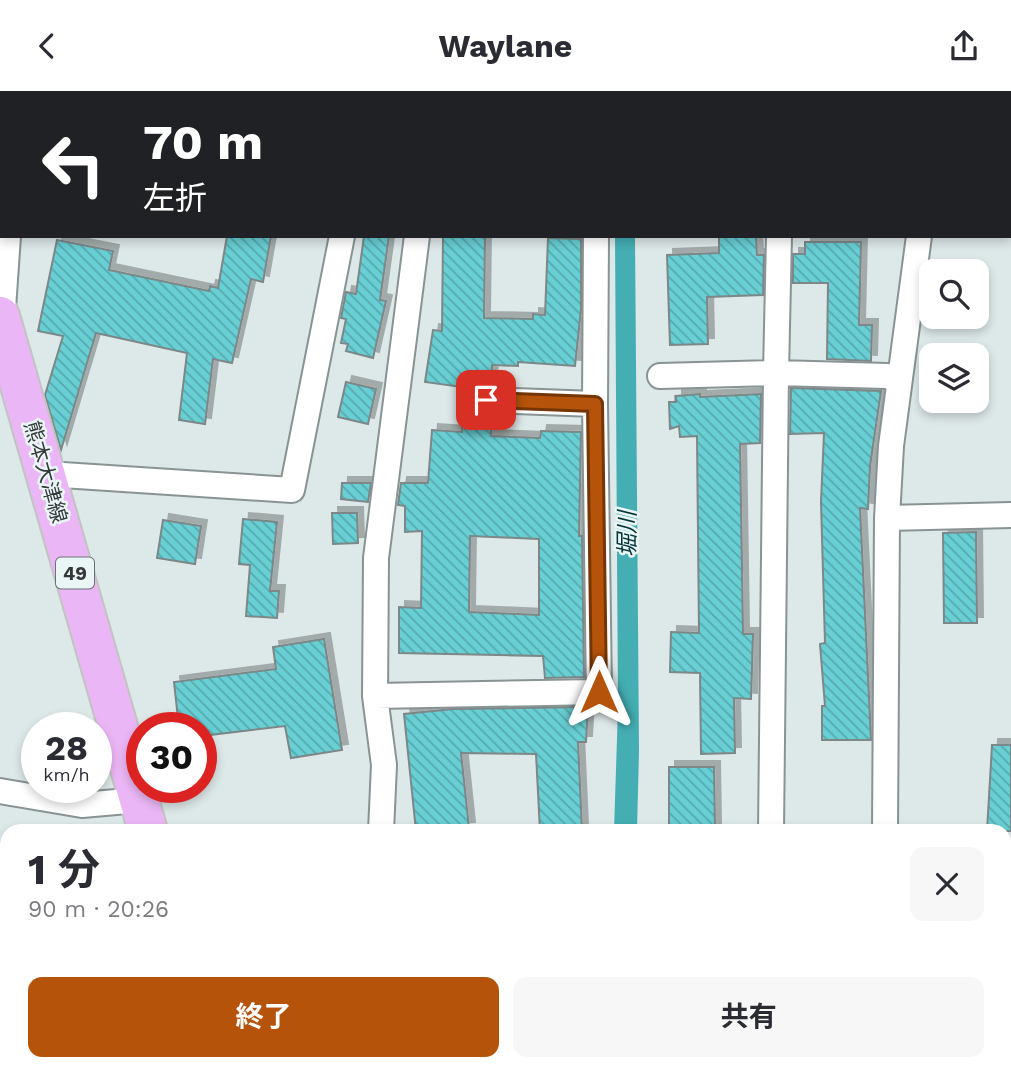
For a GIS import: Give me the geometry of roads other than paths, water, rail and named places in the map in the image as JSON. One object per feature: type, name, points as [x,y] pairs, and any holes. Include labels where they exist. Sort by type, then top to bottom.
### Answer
[{"type":"main road","name":"熊本大津線","points":[[1,320],[143,815]]},
{"type":"street","points":[[1,320],[8,238]]},
{"type":"street","points":[[47,474],[292,490],[342,238]]},
{"type":"street","points":[[382,824],[384,765],[375,697],[376,558],[417,238]]},
{"type":"street","points":[[375,697],[599,692],[596,238]]},
{"type":"street","points":[[771,824],[779,238]]},
{"type":"street","points":[[885,824],[887,518],[891,446],[919,238]]},
{"type":"street","points":[[660,376],[776,373],[887,376],[899,381]]},
{"type":"street","points":[[486,400],[595,404]]},
{"type":"street","points":[[887,518],[1011,515]]},
{"type":"street","points":[[0,791],[143,815]]},
{"type":"water","name":"堀川","points":[[615,238],[635,238],[637,824],[614,824],[618,708]]}]
